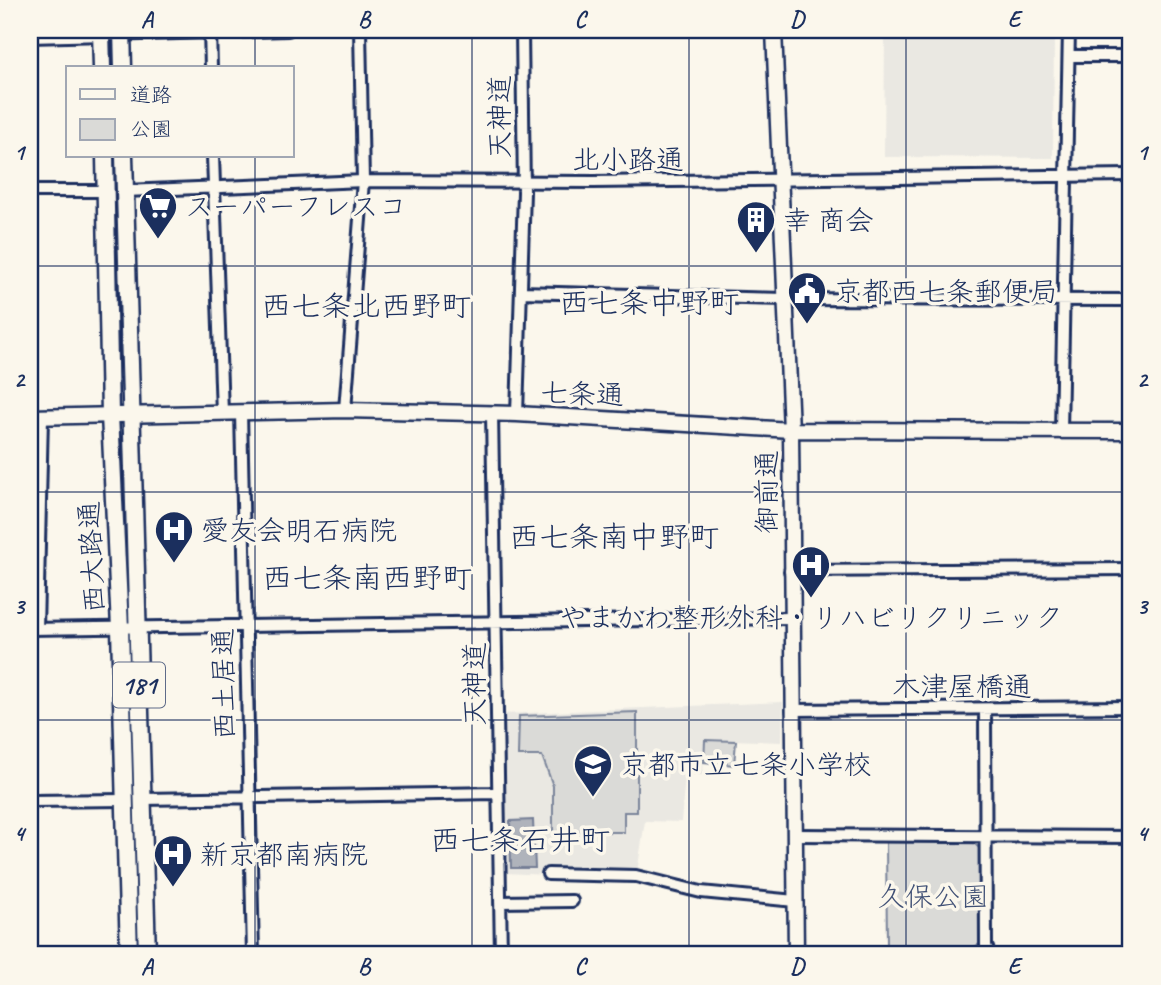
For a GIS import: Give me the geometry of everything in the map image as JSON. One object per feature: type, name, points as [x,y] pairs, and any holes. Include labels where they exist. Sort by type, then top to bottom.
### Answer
[{"type":"main road","name":"御前通","points":[[774,30],[791,430],[790,572],[796,955]]},
{"type":"main road","points":[[101,32],[102,66]]},
{"type":"main road","points":[[122,32],[123,66]]},
{"type":"main road","name":"西大路通","points":[[105,158],[110,415],[120,628],[129,955]]},
{"type":"main road","name":"西大路通","points":[[124,158],[147,955]]},
{"type":"main road","name":"七条通","points":[[36,417],[345,410],[517,414],[791,430],[1131,431]]},
{"type":"street","points":[[30,37],[101,32],[288,30]]},
{"type":"street","points":[[345,410],[363,180],[360,30]]},
{"type":"street","name":"天神道","points":[[517,414],[523,181],[522,30]]},
{"type":"street","points":[[1061,431],[1069,30]]},
{"type":"street","points":[[210,31],[211,66]]},
{"type":"street","points":[[1069,56],[1131,56]]},
{"type":"street","points":[[213,158],[222,412]]},
{"type":"street","name":"北小路通","points":[[125,191],[363,180],[780,180],[1131,175]]},
{"type":"street","points":[[30,191],[106,191]]},
{"type":"street","points":[[521,292],[785,299],[1131,300]]},
{"type":"street","name":"西土居通","points":[[241,412],[253,955]]},
{"type":"street","name":"天神道","points":[[492,413],[501,955]]},
{"type":"street","points":[[36,417],[33,629],[791,618]]},
{"type":"street","points":[[790,572],[1131,569]]},
{"type":"street","name":"木津屋橋通","points":[[792,710],[1131,707]]},
{"type":"street","points":[[985,709],[986,946],[990,955]]},
{"type":"street","points":[[143,799],[497,793]]},
{"type":"street","points":[[30,801],[125,800]]},
{"type":"street","points":[[794,835],[1131,838]]},
{"type":"street","points":[[548,874],[636,876],[701,892],[795,901]]},
{"type":"street","points":[[500,902],[572,901]]},
{"type":"shaded area","points":[[885,30],[1054,30],[1053,158],[884,157]]},
{"type":"shaded area","name":"京都市立七条小学校","points":[[783,702],[782,742],[704,739],[703,775],[685,775],[681,822],[645,821],[636,879],[504,873],[502,714]]},
{"type":"shaded area","points":[[533,820],[535,868],[511,868],[510,821]]},
{"type":"green space","points":[[637,712],[637,812],[624,812],[624,832],[553,832],[553,786],[542,756],[518,756],[519,716]]},
{"type":"green space","points":[[705,740],[736,741],[734,765],[704,762]]},
{"type":"green space","name":"久保公園","points":[[886,841],[974,843],[979,848],[979,944],[973,948],[887,947]]},
{"type":"place","name":"スーパーフレスコ","points":[[158,240]]},
{"type":"place","name":"幸 商会","points":[[756,254]]},
{"type":"place","name":"京都西七条郵便局","points":[[807,325]]},
{"type":"place","name":"愛友会明石病院","points":[[174,564]]},
{"type":"place","name":"やまかわ整形外科・リハビリクリニック","points":[[811,599]]},
{"type":"place","name":"京都市立七条小学校","points":[[593,798]]},
{"type":"place","name":"新京都南病院","points":[[173,888]]},
{"type":"district","name":"西七条中野町","points":[[649,303]]},
{"type":"district","name":"西七条北西野町","points":[[366,306]]},
{"type":"district","name":"西七条南中野町","points":[[614,537]]},
{"type":"district","name":"西七条南西野町","points":[[367,578]]},
{"type":"district","name":"西七条石井町","points":[[520,840]]}]
